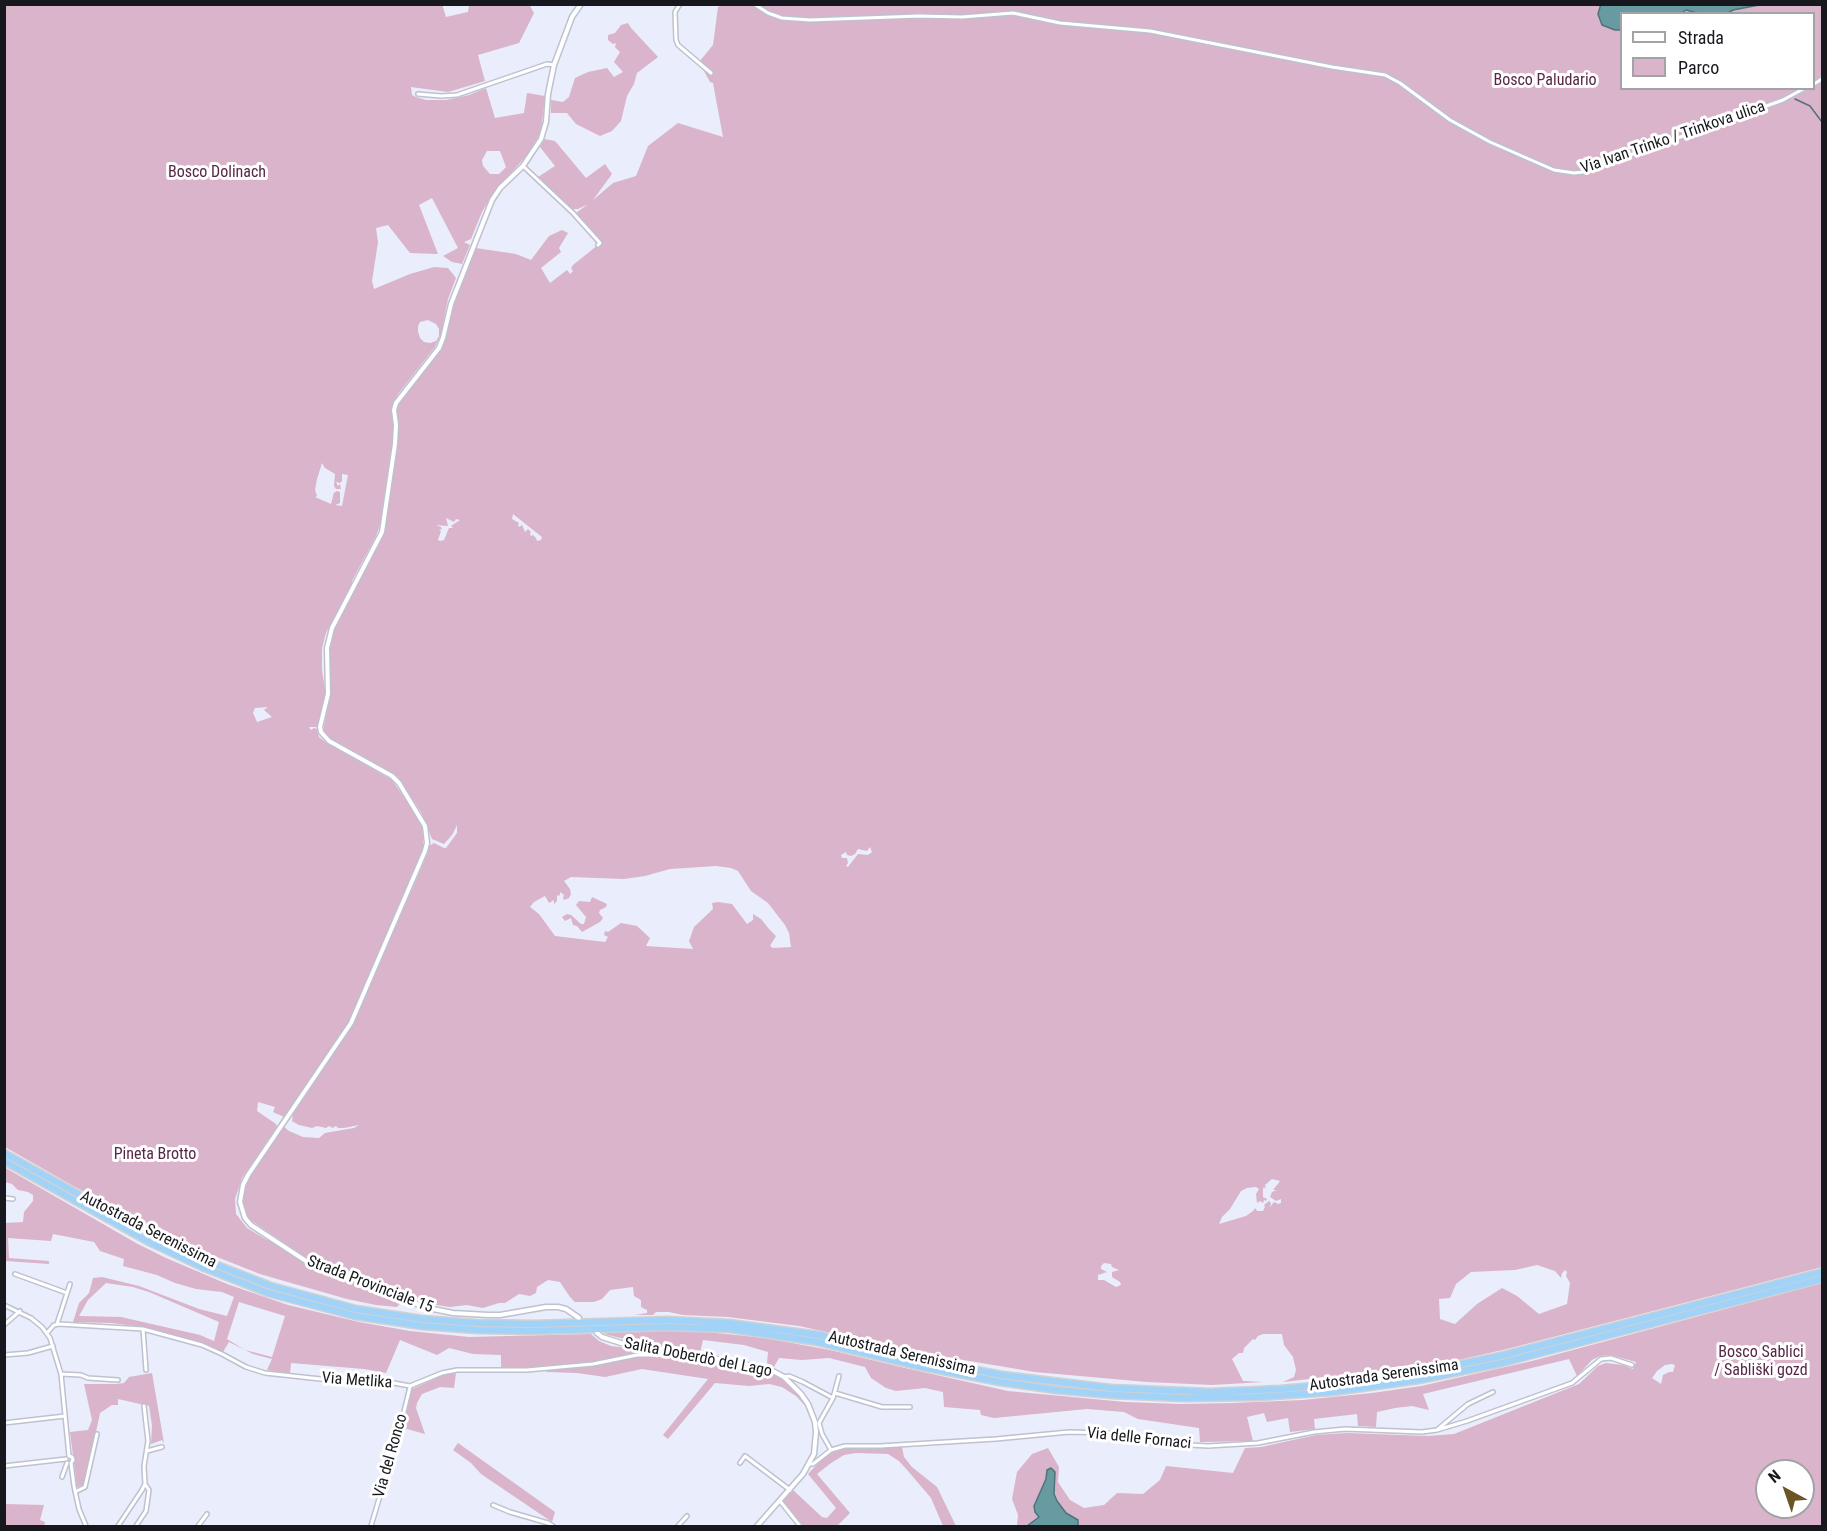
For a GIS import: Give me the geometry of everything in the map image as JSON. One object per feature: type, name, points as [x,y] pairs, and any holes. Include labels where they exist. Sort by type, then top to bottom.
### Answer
[{"type":"highway","name":"Autostrada Serenissima","points":[[4,1154],[152,1235],[204,1260],[271,1286],[356,1309],[422,1319],[476,1323],[533,1324],[667,1320],[729,1323],[819,1335],[940,1364],[1002,1375],[1111,1388],[1201,1392],[1257,1390],[1332,1385],[1408,1375],[1500,1356],[1822,1272]]},
{"type":"highway","name":"Autostrada Serenissima","points":[[4,1161],[149,1242],[202,1267],[268,1293],[355,1316],[422,1326],[477,1330],[532,1331],[667,1327],[740,1330],[818,1342],[922,1367],[992,1380],[1056,1390],[1112,1395],[1184,1398],[1258,1397],[1333,1392],[1400,1383],[1502,1363],[1822,1279]]},
{"type":"street","name":"Strada Provinciale 15","points":[[579,1318],[566,1309],[546,1307],[500,1315],[453,1313],[438,1311],[408,1301],[373,1283],[309,1263],[292,1253],[251,1225],[245,1218],[240,1202],[243,1185],[351,1023],[427,843],[425,826],[399,783],[392,776],[324,737],[320,727],[328,694],[327,648],[329,637],[377,543],[383,526],[396,434],[394,407],[439,348],[451,304],[492,200],[500,188],[523,166],[541,140],[554,64],[572,17],[581,4]]},
{"type":"street","points":[[680,4],[675,12],[678,45],[711,73]]},
{"type":"street","name":"Via Ivan Trinko / Trinkova ulica","points":[[754,4],[768,13],[783,18],[810,20],[919,15],[962,17],[1013,13],[1060,23],[1150,31],[1384,75],[1400,83],[1450,120],[1490,142],[1554,170],[1574,173],[1583,172],[1783,100],[1801,90]]},
{"type":"street","points":[[418,94],[457,95],[547,64],[554,64]]},
{"type":"street","points":[[523,166],[573,213],[599,244]]},
{"type":"street","points":[[4,1198],[13,1199]]},
{"type":"street","points":[[15,1274],[67,1293]]},
{"type":"street","points":[[47,1333],[57,1324],[70,1284]]},
{"type":"street","points":[[4,1305],[31,1318],[47,1333],[53,1346],[61,1374],[69,1456],[62,1478],[72,1475]]},
{"type":"street","points":[[5,1324],[20,1311]]},
{"type":"street","name":"Via Metlika","points":[[57,1324],[143,1329],[202,1345],[246,1367],[265,1373],[339,1381],[383,1381],[410,1386],[442,1373],[457,1370],[527,1370],[593,1364],[637,1355],[663,1355],[675,1351]]},
{"type":"street","points":[[143,1329],[146,1370]]},
{"type":"street","name":"Salita Doberdò del Lago","points":[[597,1333],[611,1341],[769,1369],[784,1377],[801,1394],[812,1414],[816,1442],[810,1464]]},
{"type":"street","points":[[4,1354],[28,1353],[53,1346]]},
{"type":"street","name":"Via delle Fornaci","points":[[810,1464],[831,1450],[845,1446],[996,1439],[1069,1431],[1108,1433],[1154,1443],[1208,1446],[1258,1443],[1314,1432],[1345,1429],[1422,1432],[1467,1421],[1572,1383],[1601,1359],[1611,1359],[1632,1365]]},
{"type":"street","points":[[61,1374],[118,1380]]},
{"type":"street","name":"Salita Doberdò del Lago","points":[[784,1377],[789,1376],[834,1395],[882,1407],[910,1407]]},
{"type":"street","points":[[831,1450],[819,1423],[834,1395],[839,1376]]},
{"type":"street","name":"Via del Ronco","points":[[371,1527],[410,1386]]},
{"type":"street","points":[[1437,1430],[1468,1404],[1493,1392]]},
{"type":"street","points":[[136,1527],[146,1511],[149,1490],[145,1484],[147,1428],[144,1406]]},
{"type":"street","points":[[4,1424],[65,1416]]},
{"type":"street","points":[[75,1492],[85,1487],[97,1434]]},
{"type":"street","points":[[147,1451],[162,1447]]},
{"type":"street","points":[[4,1466],[73,1461],[73,1458],[69,1456]]},
{"type":"street","points":[[740,1462],[745,1456],[790,1490]]},
{"type":"street","points":[[68,1462],[79,1509],[86,1527]]},
{"type":"street","points":[[757,1527],[810,1464]]},
{"type":"street","points":[[118,1527],[145,1484]]},
{"type":"street","points":[[780,1501],[800,1527]]},
{"type":"street","points":[[493,1505],[548,1523],[553,1527]]},
{"type":"street","points":[[198,1527],[207,1514]]},
{"type":"street","points":[[678,1527],[687,1516]]},
{"type":"green space","points":[[442,4],[446,17],[468,12],[469,5],[529,4],[534,13],[519,43],[478,55],[485,81],[448,92],[411,87],[412,95],[426,100],[446,100],[469,95],[486,88],[495,118],[524,113],[527,93],[545,96],[541,132],[529,153],[494,192],[482,212],[471,239],[464,242],[470,245],[462,264],[452,262],[443,256],[458,248],[432,198],[419,205],[438,254],[410,253],[388,225],[376,228],[378,242],[372,281],[374,289],[434,267],[448,268],[456,278],[448,299],[441,334],[435,347],[398,394],[393,404],[391,412],[394,429],[380,525],[326,633],[322,648],[322,670],[327,702],[318,727],[309,727],[311,730],[317,729],[319,737],[324,741],[392,780],[419,819],[423,831],[423,843],[425,843],[350,1021],[284,1117],[273,1112],[275,1107],[258,1102],[257,1111],[277,1127],[242,1178],[235,1199],[236,1214],[247,1228],[267,1240],[269,1238],[309,1263],[373,1283],[404,1299],[397,1307],[347,1299],[260,1274],[212,1255],[177,1240],[75,1187],[5,1147],[4,5]],"holes":[[[487,151],[500,151],[506,167],[499,174],[490,174],[483,166],[482,160]],[[428,320],[436,324],[439,329],[436,341],[424,342],[420,338],[418,331],[420,322]],[[322,463],[325,468],[335,474],[336,489],[341,489],[340,484],[338,486],[336,482],[342,481],[342,474],[348,475],[342,506],[335,505],[340,503],[340,492],[334,492],[331,504],[315,497],[317,496],[315,490]],[[268,707],[264,710],[272,717],[257,722],[253,713],[255,708]]]},
{"type":"green space","name":"Bosco Paludario","points":[[722,5],[754,5],[772,14],[757,5],[1822,5],[1822,1267],[1507,1349],[1440,1364],[1283,1382],[1294,1377],[1296,1370],[1293,1357],[1284,1345],[1282,1334],[1263,1334],[1253,1339],[1244,1348],[1243,1353],[1239,1353],[1232,1359],[1243,1381],[1264,1382],[1212,1385],[1035,1372],[928,1354],[799,1326],[728,1317],[683,1315],[669,1312],[635,1315],[647,1313],[647,1310],[641,1307],[641,1300],[634,1296],[633,1287],[610,1290],[602,1299],[594,1302],[575,1302],[560,1282],[548,1280],[537,1287],[536,1293],[530,1296],[519,1294],[505,1303],[483,1308],[423,1303],[379,1283],[308,1259],[249,1219],[242,1202],[243,1192],[249,1177],[283,1126],[303,1137],[319,1138],[325,1133],[359,1125],[344,1128],[317,1126],[312,1128],[292,1121],[293,1113],[353,1024],[429,846],[434,843],[446,848],[457,833],[457,825],[444,844],[432,839],[421,812],[398,777],[331,739],[323,731],[330,696],[330,633],[382,532],[386,512],[388,512],[395,444],[394,407],[439,348],[451,304],[469,258],[472,258],[476,248],[516,254],[531,260],[549,236],[562,230],[568,233],[559,248],[561,252],[541,268],[550,283],[567,270],[570,274],[573,271],[571,268],[573,265],[598,245],[572,216],[588,204],[578,209],[570,209],[538,177],[555,166],[540,147],[544,139],[555,141],[586,178],[605,164],[612,174],[593,200],[613,183],[636,176],[648,146],[678,123],[723,137],[713,83],[710,82],[699,62],[713,45],[718,7]],"holes":[[[513,514],[542,537],[541,540],[537,541],[528,529],[525,532],[522,525],[519,527],[519,523],[512,519]],[[446,518],[454,522],[456,519],[460,520],[451,526],[453,528],[449,528],[444,540],[438,540],[441,531],[439,530],[442,529],[436,525],[448,526]],[[870,847],[872,852],[868,855],[858,854],[848,867],[846,866],[847,858],[842,858],[841,855],[846,852],[851,856],[858,849],[867,851]],[[716,866],[738,871],[751,891],[768,903],[785,925],[791,947],[773,948],[770,946],[776,936],[761,919],[753,914],[753,920],[747,924],[732,904],[712,903],[713,909],[694,927],[689,941],[693,949],[646,946],[650,938],[637,926],[621,923],[608,932],[605,931],[604,935],[608,937],[605,942],[555,936],[539,914],[530,907],[545,896],[549,903],[554,900],[554,904],[560,892],[564,895],[564,900],[569,898],[570,889],[564,881],[571,877],[624,879],[670,869]],[[1272,1179],[1280,1181],[1273,1190],[1277,1190],[1272,1192],[1270,1197],[1276,1201],[1281,1199],[1281,1203],[1274,1202],[1270,1207],[1269,1201],[1264,1205],[1263,1211],[1257,1211],[1255,1208],[1246,1216],[1219,1224],[1241,1191],[1247,1188],[1259,1189],[1256,1194],[1257,1203],[1266,1201],[1267,1199],[1263,1197],[1265,1185]],[[1104,1263],[1111,1264],[1119,1270],[1112,1272],[1112,1277],[1121,1285],[1116,1287],[1104,1280],[1098,1280],[1098,1275],[1107,1272],[1101,1269]],[[1537,1265],[1555,1271],[1561,1278],[1565,1270],[1570,1283],[1567,1304],[1539,1314],[1517,1296],[1502,1288],[1477,1304],[1455,1324],[1440,1319],[1439,1299],[1450,1298],[1456,1284],[1471,1272],[1515,1270]]]},
{"type":"green space","points":[[628,23],[658,57],[637,73],[627,96],[621,121],[612,131],[600,136],[576,124],[567,113],[551,113],[551,100],[563,102],[569,97],[575,78],[588,72],[607,68],[614,77],[623,72],[614,62],[620,52],[615,47],[616,43],[613,44],[608,40],[608,35],[615,33],[621,25]]},
{"type":"green space","points":[[592,897],[607,904],[599,913],[603,918],[582,932],[573,925],[571,918],[565,921],[562,917],[567,914],[571,915],[584,924],[586,917],[576,905],[579,901],[590,902]]},
{"type":"green space","points":[[4,1167],[166,1258],[227,1284],[288,1305],[359,1322],[410,1331],[469,1337],[591,1334],[599,1341],[611,1346],[661,1352],[635,1353],[589,1363],[523,1368],[501,1367],[501,1355],[473,1354],[449,1348],[437,1355],[400,1340],[386,1373],[291,1363],[290,1374],[267,1370],[272,1359],[253,1354],[245,1350],[229,1342],[223,1352],[208,1345],[144,1327],[73,1322],[79,1303],[89,1293],[93,1278],[102,1277],[139,1286],[199,1309],[227,1316],[234,1297],[222,1292],[196,1289],[123,1266],[124,1259],[100,1251],[94,1242],[53,1234],[51,1241],[8,1238],[9,1258],[49,1261],[49,1264],[5,1261],[5,1223],[23,1222],[24,1212],[33,1201],[33,1195],[18,1190],[12,1184],[5,1182]],"holes":[[[106,1283],[133,1287],[219,1322],[214,1341],[200,1335],[121,1317],[79,1316],[88,1300]],[[239,1302],[285,1316],[272,1357],[245,1350],[227,1339]]]},
{"type":"green space","name":"Bosco Sablici / Sabliški gozd","points":[[1822,1283],[1822,1526],[1017,1526],[1018,1515],[1012,1499],[1017,1472],[1032,1454],[1048,1448],[1059,1467],[1058,1482],[1070,1500],[1084,1508],[1104,1505],[1117,1493],[1143,1494],[1160,1480],[1166,1466],[1233,1473],[1245,1448],[1261,1447],[1316,1435],[1347,1433],[1428,1436],[1454,1434],[1579,1384],[1598,1366],[1606,1363],[1633,1369],[1636,1362],[1610,1355],[1592,1360],[1577,1376],[1569,1359],[1423,1394],[1429,1410],[1412,1406],[1377,1412],[1376,1427],[1358,1426],[1357,1414],[1314,1419],[1315,1429],[1290,1432],[1288,1418],[1267,1422],[1264,1413],[1247,1417],[1253,1441],[1200,1442],[1199,1428],[1138,1419],[1124,1412],[1087,1409],[994,1418],[981,1415],[980,1410],[944,1407],[943,1392],[925,1388],[896,1391],[886,1388],[871,1378],[865,1367],[829,1358],[802,1360],[779,1358],[774,1367],[767,1363],[768,1352],[744,1345],[703,1340],[700,1353],[629,1340],[601,1332],[677,1329],[765,1338],[830,1350],[1008,1391],[1125,1402],[1181,1404],[1303,1400],[1421,1386],[1532,1361]],"holes":[[[1665,1365],[1675,1365],[1673,1372],[1663,1375],[1661,1384],[1652,1378]]]},
{"type":"green space","points":[[675,1355],[759,1369],[776,1375],[792,1387],[808,1409],[796,1396],[782,1387],[769,1384],[749,1386],[715,1383],[668,1439],[663,1435],[708,1379],[642,1369],[605,1377],[545,1370],[589,1367],[643,1356]]},
{"type":"green space","points":[[152,1373],[164,1443],[162,1440],[151,1444],[152,1425],[149,1406],[118,1399],[118,1405],[112,1405],[100,1413],[86,1479],[83,1485],[77,1487],[70,1432],[88,1430],[92,1420],[84,1384],[124,1383],[129,1377]]},
{"type":"green space","points":[[456,1373],[454,1388],[440,1387],[422,1394],[417,1403],[416,1408],[425,1434],[407,1429],[402,1432],[412,1389],[443,1375]]},
{"type":"green space","points":[[458,1443],[555,1512],[552,1522],[481,1474],[471,1463],[453,1450]]},
{"type":"green space","points":[[902,1447],[904,1457],[912,1467],[937,1487],[956,1526],[943,1526],[931,1498],[899,1461],[888,1454],[844,1455],[817,1474],[850,1513],[837,1526],[803,1526],[783,1501],[793,1490],[822,1517],[827,1518],[836,1508],[808,1474],[821,1460],[831,1452],[843,1449]]},
{"type":"green space","points":[[5,1504],[44,1505],[40,1520],[45,1522],[44,1526],[5,1526]]},
{"type":"water","points":[[1601,4],[1759,4],[1730,12],[1686,10],[1683,12],[1620,12],[1620,30],[1602,25],[1598,14]]},
{"type":"water","points":[[1051,1468],[1055,1472],[1054,1494],[1057,1501],[1066,1513],[1078,1520],[1078,1526],[1027,1526],[1039,1517],[1034,1506],[1046,1479],[1047,1470]]},
{"type":"waterway","points":[[1795,99],[1810,106],[1822,122]]},
{"type":"park label","name":"Bosco Dolinach","points":[[217,173]]},
{"type":"park label","name":"Pineta Brotto","points":[[155,1155]]}]
